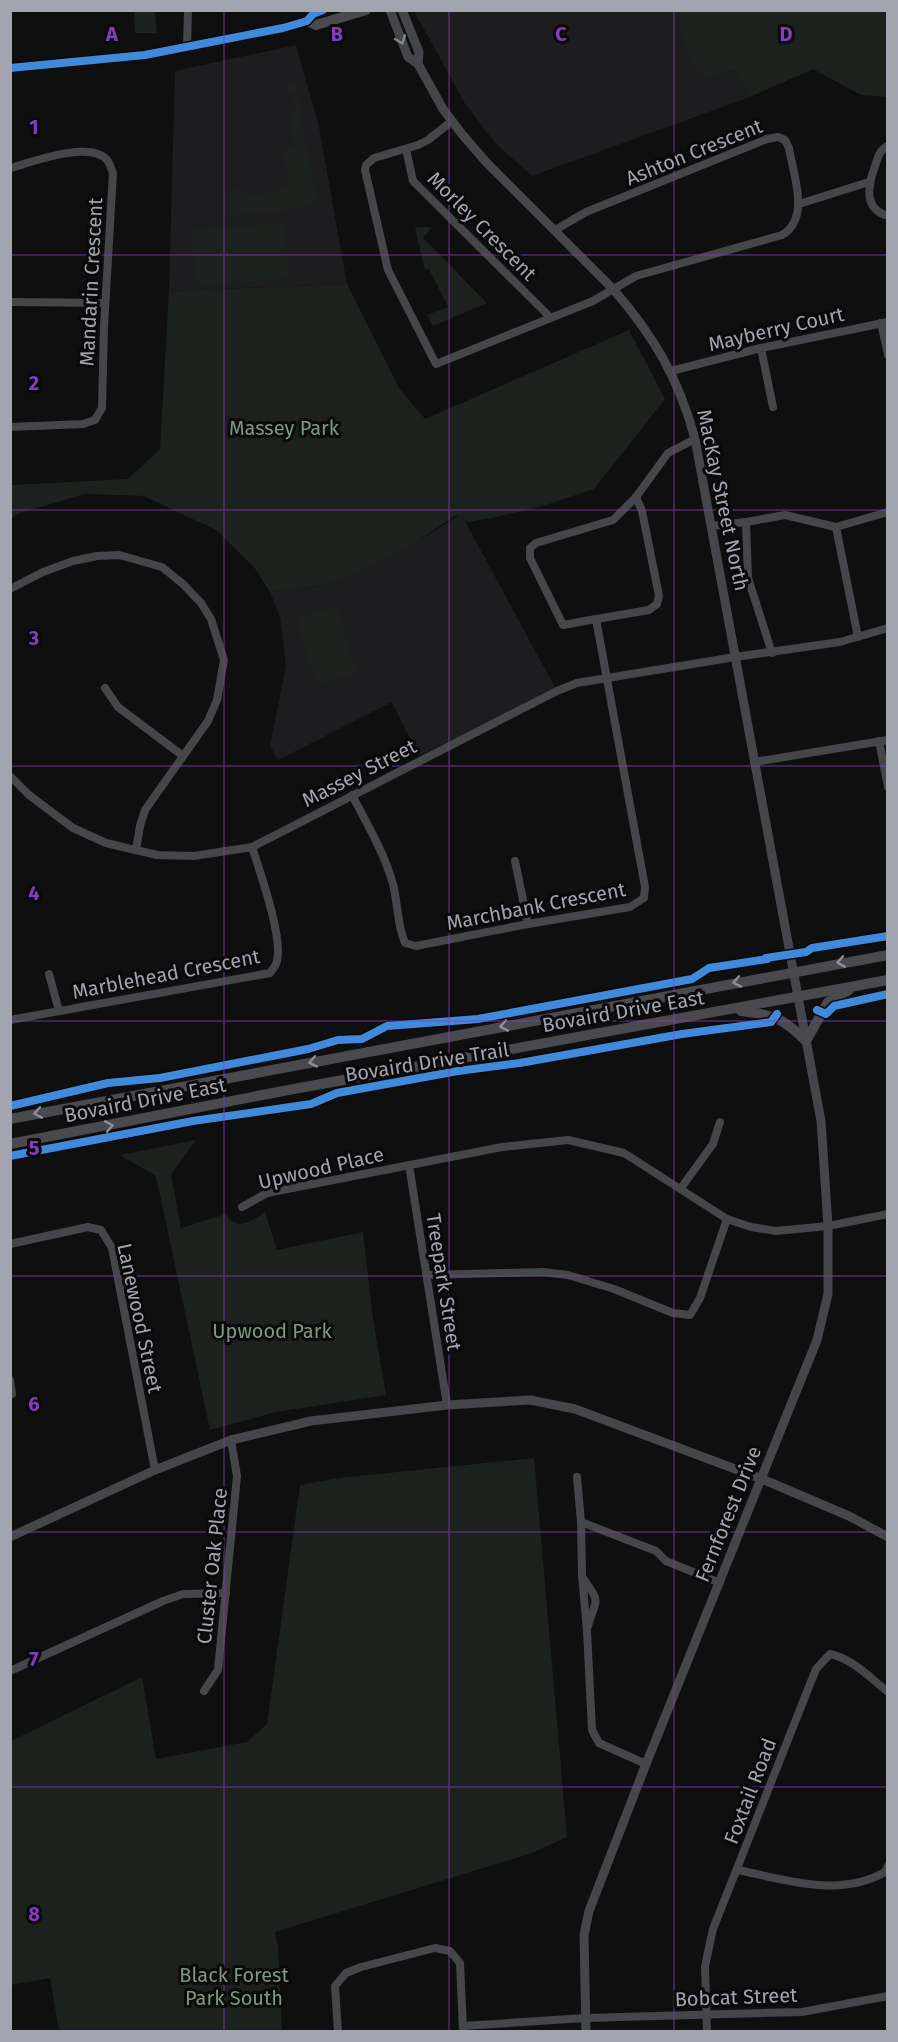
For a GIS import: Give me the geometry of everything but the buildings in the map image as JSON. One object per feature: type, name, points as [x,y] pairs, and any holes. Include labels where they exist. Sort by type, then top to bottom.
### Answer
[{"type":"main road","points":[[308,21],[313,14],[323,10]]},
{"type":"main road","points":[[10,68],[135,57],[246,36],[308,21],[316,25],[366,10]]},
{"type":"main road","name":"Bovaird Drive East","points":[[10,1119],[888,955]]},
{"type":"main road","name":"Bovaird Drive East","points":[[10,1144],[283,1091],[888,980]]},
{"type":"main road","points":[[729,1010],[777,1017],[792,1027],[806,1041],[828,1002],[857,985]]},
{"type":"street","points":[[187,47],[188,10]]},
{"type":"street","name":"MacKay Street North","points":[[390,10],[408,57],[418,64],[452,121],[486,162],[613,289],[648,332],[671,371],[695,439],[800,997]]},
{"type":"street","name":"MacKay Street North","points":[[402,10],[419,52],[418,64]]},
{"type":"street","points":[[452,121],[428,140],[374,158],[366,165],[365,170],[388,270],[436,364],[593,301],[636,276],[782,236],[794,223],[799,204],[869,182]]},
{"type":"street","name":"Ashton Crescent","points":[[555,230],[586,212],[767,139],[778,137],[785,140],[789,148],[799,204]]},
{"type":"street","points":[[888,146],[879,155],[869,182],[869,198],[874,208],[888,216]]},
{"type":"street","name":"Morley Crescent","points":[[406,149],[413,181],[550,317]]},
{"type":"street","name":"Mandarin Crescent","points":[[10,168],[64,153],[96,153],[107,160],[113,173],[105,303],[102,408],[95,420],[83,424],[10,427]]},
{"type":"street","points":[[10,302],[105,303]]},
{"type":"street","points":[[884,322],[888,355]]},
{"type":"street","name":"Mayberry Court","points":[[671,371],[760,348],[884,322]]},
{"type":"street","points":[[760,348],[773,407]]},
{"type":"street","points":[[636,498],[642,511],[659,596],[657,604],[649,610],[563,625],[530,558],[530,548],[536,543],[613,520],[636,498],[668,453],[695,439]]},
{"type":"street","points":[[711,526],[785,515],[836,527],[888,512]]},
{"type":"street","points":[[746,522],[748,578],[772,653]]},
{"type":"street","points":[[836,527],[858,637]]},
{"type":"street","points":[[10,589],[43,572],[73,561],[97,556],[119,555],[162,567],[201,603],[211,619],[224,660],[217,700],[208,721],[145,810],[136,850]]},
{"type":"street","points":[[596,619],[608,678]]},
{"type":"street","name":"Massey Street","points":[[10,776],[29,795],[72,828],[106,843],[157,855],[194,856],[252,847],[557,691],[577,683],[840,642],[888,628]]},
{"type":"street","name":"Marchbank Crescent","points":[[352,795],[383,855],[393,885],[401,935],[405,944],[416,946],[528,924],[630,908],[644,898],[645,887],[608,678]]},
{"type":"street","points":[[105,688],[118,707],[183,756]]},
{"type":"street","points":[[754,762],[883,740],[888,787]]},
{"type":"street","name":"Marblehead Crescent","points":[[10,1020],[270,973],[277,964],[279,951],[267,892],[252,847]]},
{"type":"street","points":[[515,861],[528,924]]},
{"type":"street","points":[[49,974],[58,1011]]},
{"type":"street","name":"Fernforest Drive","points":[[586,2031],[584,1935],[589,1911],[817,1340],[828,1294],[828,1226],[821,1120],[800,997]]},
{"type":"street","points":[[681,1188],[713,1144],[720,1122]]},
{"type":"street","name":"Upwood Place","points":[[242,1206],[267,1193],[502,1147],[568,1140],[624,1153],[728,1219],[751,1227],[776,1231],[828,1226],[888,1214]]},
{"type":"street","name":"Treepark Street","points":[[409,1165],[447,1405]]},
{"type":"street","points":[[427,1275],[543,1272],[568,1275],[614,1289],[673,1313],[690,1315],[700,1298],[728,1219]]},
{"type":"street","name":"Lanewood Street","points":[[10,1244],[88,1227],[101,1230],[112,1248],[155,1470]]},
{"type":"street","points":[[10,1380],[12,1394]]},
{"type":"street","points":[[10,1537],[155,1470],[231,1440],[311,1421],[447,1405],[530,1400],[575,1408],[762,1479],[849,1516],[888,1537]]},
{"type":"street","name":"Cluster Oak Place","points":[[204,1691],[218,1670],[237,1476],[231,1440]]},
{"type":"street","points":[[577,1477],[592,1730],[599,1743],[646,1764]]},
{"type":"street","points":[[581,1522],[656,1551],[666,1561],[720,1583]]},
{"type":"street","points":[[582,1575],[597,1602],[587,1630]]},
{"type":"street","points":[[10,1671],[162,1601],[183,1594],[226,1593]]},
{"type":"street","name":"Foxtail Road","points":[[707,2031],[705,1966],[712,1929],[738,1870],[816,1669],[830,1654],[842,1657],[852,1662],[888,1692]]},
{"type":"street","points":[[738,1870],[818,1886],[871,1880],[885,1872],[888,1866]]},
{"type":"street","points":[[338,2031],[335,1986],[346,1973],[360,1967],[435,1948],[450,1951],[459,1962],[463,2029]]},
{"type":"street","name":"Bobcat Street","points":[[463,2029],[585,2018],[802,2012],[888,1996]]},
{"type":"shaded area","points":[[414,11],[680,11],[680,31],[710,79],[735,70],[750,97],[532,176],[495,143],[464,102]]},
{"type":"shaded area","points":[[296,45],[319,127],[347,284],[169,291],[175,71]]},
{"type":"shaded area","points":[[461,514],[557,691],[418,756],[392,702],[278,760],[270,746],[286,666],[280,617],[270,592],[328,585],[344,579],[412,545]]},
{"type":"green space","points":[[134,11],[155,11],[157,33],[135,33]]},
{"type":"green space","points":[[680,11],[887,11],[887,97],[861,95],[813,69],[750,97],[735,70],[710,79],[695,70],[680,31]]},
{"type":"green space","points":[[295,82],[317,203],[290,210],[229,216],[228,193],[231,190],[245,189],[248,197],[290,187],[283,150],[295,147],[288,111],[296,111],[292,92],[286,92],[284,86]]},
{"type":"green space","points":[[285,223],[289,278],[195,285],[191,230]]},
{"type":"green space","points":[[415,228],[431,228],[423,238],[487,303],[433,326],[427,315],[448,307],[429,269],[425,270]]},
{"type":"green space","name":"Massey Park","points":[[347,284],[399,388],[425,419],[629,330],[665,399],[594,489],[546,505],[497,517],[467,522],[461,515],[455,516],[412,545],[328,585],[270,592],[254,567],[216,530],[144,496],[85,494],[19,513],[11,519],[11,485],[128,479],[160,449],[169,291]]},
{"type":"green space","points":[[337,606],[357,673],[316,685],[296,618]]},
{"type":"green space","name":"Upwood Park","points":[[196,1140],[171,1174],[181,1228],[226,1214],[234,1223],[244,1224],[265,1212],[277,1250],[363,1232],[373,1319],[386,1395],[276,1412],[210,1430],[156,1176],[120,1155]]},
{"type":"green space","name":"Black Forest Park South","points":[[534,1458],[567,1837],[532,1853],[275,1932],[278,1947],[282,2031],[59,2031],[50,1978],[11,1985],[11,1741],[142,1677],[156,1759],[247,1742],[267,1724],[300,1485],[339,1478]]},
{"type":"cycle path","points":[[10,68],[145,55],[283,28],[307,21],[313,14],[323,10]]},
{"type":"cycle path","points":[[766,958],[888,936]]},
{"type":"cycle path","points":[[10,1106],[108,1083],[160,1078],[308,1049],[338,1040],[362,1039],[387,1026],[478,1019],[692,979],[709,968],[767,959]]},
{"type":"cycle path","points":[[817,1010],[826,1014],[834,1006],[888,994]]},
{"type":"cycle path","name":"Bovaird Drive Trail","points":[[10,1156],[193,1121],[311,1104],[337,1093],[458,1071],[520,1063],[682,1034],[771,1022],[777,1014]]}]
